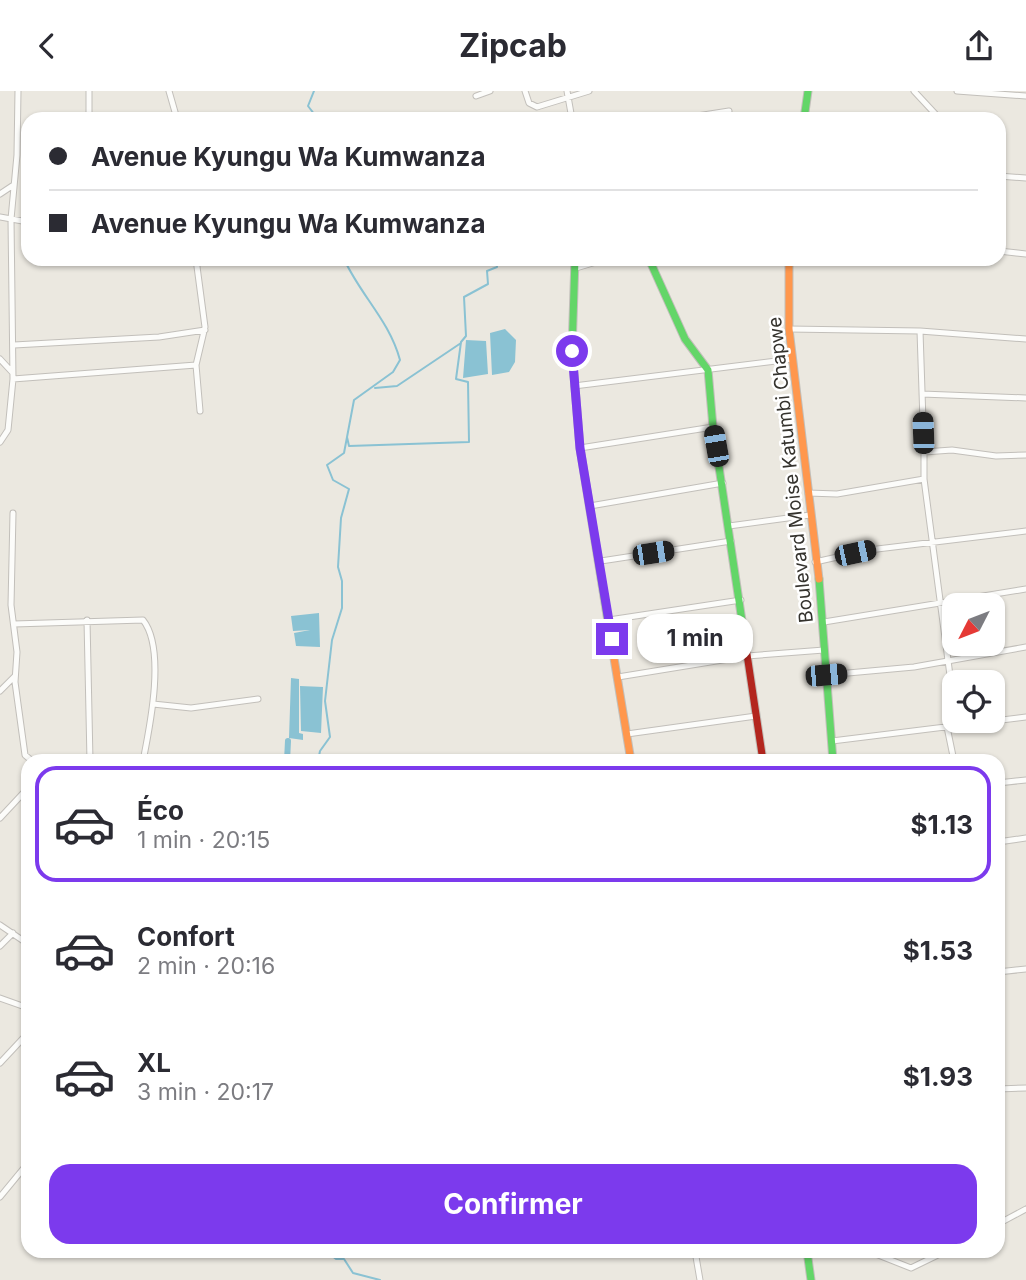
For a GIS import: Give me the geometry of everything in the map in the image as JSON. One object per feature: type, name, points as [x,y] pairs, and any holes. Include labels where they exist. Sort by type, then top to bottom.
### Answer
[{"type":"street","points":[[0,442],[9,430],[14,345],[11,219],[17,155],[18,91]]},
{"type":"street","points":[[89,91],[89,112]]},
{"type":"street","points":[[169,91],[175,112]]},
{"type":"street","points":[[476,96],[490,91]]},
{"type":"street","points":[[525,91],[533,107],[568,94],[589,91]]},
{"type":"street","points":[[805,112],[808,91]]},
{"type":"street","points":[[914,91],[934,112]]},
{"type":"street","points":[[957,91],[1026,96]]},
{"type":"street","points":[[568,94],[571,112]]},
{"type":"street","points":[[723,112],[729,111]]},
{"type":"street","points":[[1006,177],[1026,178]]},
{"type":"street","points":[[0,194],[12,186]]},
{"type":"street","points":[[0,217],[21,221]]},
{"type":"street","points":[[1006,252],[1026,254]]},
{"type":"street","points":[[197,266],[205,330],[196,365],[200,411]]},
{"type":"street","points":[[583,266],[576,268],[574,386],[580,448],[601,561],[630,754]]},
{"type":"street","points":[[652,266],[681,332],[708,370],[713,427],[762,754]]},
{"type":"street","name":"Boulevard Moise Katumbi Chapwe","points":[[789,266],[789,329],[824,622],[833,754]]},
{"type":"street","points":[[789,329],[920,331],[1026,339]]},
{"type":"street","points":[[14,345],[159,337],[205,330]]},
{"type":"street","points":[[920,331],[925,479],[948,670]]},
{"type":"street","points":[[0,359],[12,376]]},
{"type":"street","points":[[574,386],[792,359]]},
{"type":"street","points":[[12,376],[196,365]]},
{"type":"street","points":[[922,394],[1026,398]]},
{"type":"street","points":[[580,448],[713,427]]},
{"type":"street","points":[[924,452],[952,450],[996,456],[1026,454]]},
{"type":"street","points":[[808,493],[837,494],[925,479]]},
{"type":"street","points":[[590,506],[723,483]]},
{"type":"street","points":[[13,513],[10,571],[17,652],[16,674],[25,754]]},
{"type":"street","points":[[729,526],[810,515]]},
{"type":"street","points":[[815,562],[869,550],[1026,530]]},
{"type":"street","points":[[601,561],[731,541]]},
{"type":"street","points":[[824,622],[1026,589]]},
{"type":"street","points":[[609,620],[741,600]]},
{"type":"street","points":[[14,624],[138,618],[146,623],[151,636],[154,661],[153,704],[145,754]]},
{"type":"street","points":[[87,620],[90,754]]},
{"type":"street","points":[[826,675],[872,669],[902,669],[1026,647]]},
{"type":"street","points":[[618,677],[747,656],[824,650]]},
{"type":"street","points":[[0,691],[16,674]]},
{"type":"street","points":[[153,704],[191,708],[258,699]]},
{"type":"street","points":[[627,734],[757,716]]},
{"type":"street","points":[[1005,720],[1026,717]]},
{"type":"street","points":[[832,741],[942,728]]},
{"type":"street","points":[[948,733],[953,754]]},
{"type":"street","points":[[1005,782],[1026,780]]},
{"type":"street","points":[[0,818],[21,796]]},
{"type":"street","points":[[1005,841],[1026,838]]},
{"type":"street","points":[[0,925],[21,939]]},
{"type":"street","points":[[0,946],[13,933]]},
{"type":"street","points":[[1005,971],[1026,969]]},
{"type":"street","points":[[0,998],[21,1006]]},
{"type":"street","points":[[0,1063],[21,1040]]},
{"type":"street","points":[[1005,1089],[1026,1088]]},
{"type":"street","points":[[0,1197],[21,1172]]},
{"type":"street","points":[[1005,1220],[1026,1209]]},
{"type":"street","points":[[696,1258],[700,1280]]},
{"type":"street","points":[[808,1258],[811,1280]]},
{"type":"street","points":[[886,1258],[911,1268],[932,1258]]},
{"type":"water","points":[[505,329],[516,340],[515,362],[509,372],[492,375],[490,333]]},
{"type":"water","points":[[466,340],[486,341],[488,374],[463,378]]},
{"type":"water","points":[[319,613],[320,647],[296,646],[294,633],[310,630],[293,631],[291,616]]},
{"type":"water","points":[[291,678],[299,679],[299,733],[303,734],[303,740],[289,738]]},
{"type":"water","points":[[300,686],[323,687],[321,733],[301,731]]},
{"type":"waterway","points":[[313,112],[308,106],[314,91]]},
{"type":"waterway","points":[[319,754],[330,737],[325,701],[332,640],[342,608],[342,581],[338,567],[341,518],[349,489],[333,480],[327,465],[344,453],[354,400],[393,372],[400,360],[382,320],[348,266]]},
{"type":"waterway","points":[[347,437],[349,446],[469,442],[468,382],[456,379],[461,342],[466,336],[464,297],[488,284],[487,271],[497,266]]},
{"type":"waterway","points":[[375,388],[397,386],[461,343]]},
{"type":"waterway","points":[[287,754],[288,741]]},
{"type":"waterway","points":[[335,1258],[344,1259],[353,1273],[380,1280]]},
{"type":"traffic: fast","points":[[805,112],[808,91]]},
{"type":"traffic: fast","points":[[575,266],[572,351],[580,448],[611,640]]},
{"type":"traffic: fast","points":[[652,266],[685,339],[708,370],[713,427],[745,641]]},
{"type":"traffic: fast","points":[[819,579],[832,754]]},
{"type":"traffic: fast","points":[[808,1258],[811,1280]]},
{"type":"traffic: slow","points":[[789,266],[789,329],[819,579]]},
{"type":"traffic: slow","points":[[611,640],[630,754]]},
{"type":"traffic: jam","points":[[745,641],[762,754]]},
{"type":"route","points":[[572,351],[580,448],[612,639]]}]
